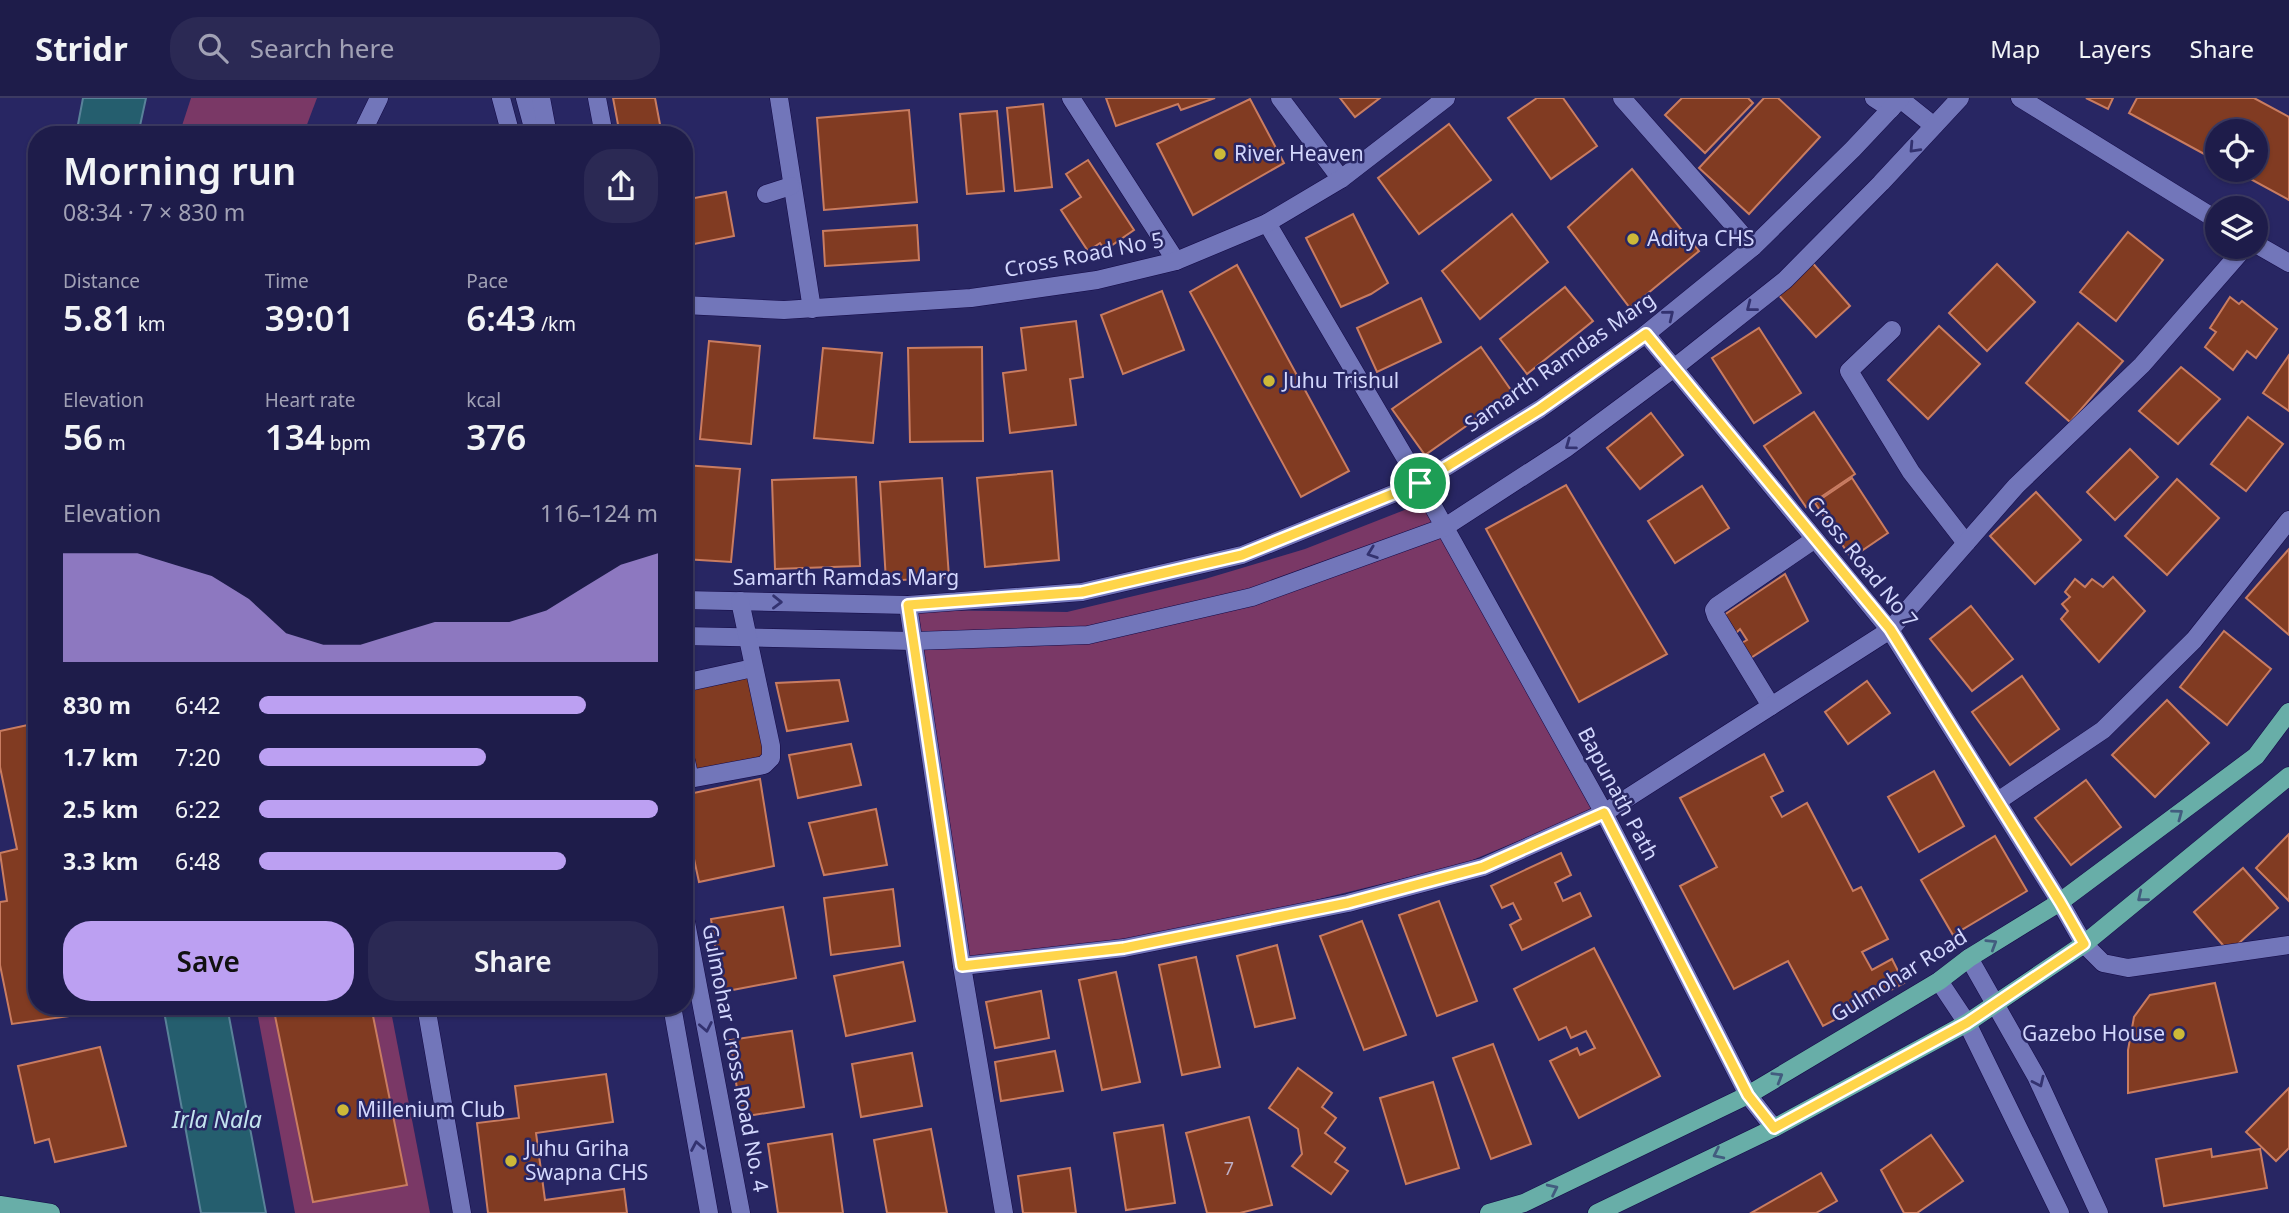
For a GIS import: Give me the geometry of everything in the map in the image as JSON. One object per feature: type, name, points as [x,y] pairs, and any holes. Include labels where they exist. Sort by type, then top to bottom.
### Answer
[{"type":"main road","name":"Gulmohar Road","points":[[1489,1213],[1524,1203],[1748,1095],[1939,981],[1969,958],[2060,902],[2256,756],[2289,712]]},
{"type":"main road","points":[[1597,1213],[1774,1128],[1967,1023],[2084,944],[2289,776]]},
{"type":"main road","points":[[0,1205],[51,1213]]},
{"type":"street","points":[[365,126],[379,98]]},
{"type":"street","points":[[501,98],[509,126]]},
{"type":"street","points":[[525,98],[533,126]]},
{"type":"street","points":[[541,98],[546,126]]},
{"type":"street","points":[[597,98],[602,126]]},
{"type":"street","points":[[779,98],[812,309]]},
{"type":"street","points":[[1071,98],[1176,261]]},
{"type":"street","points":[[1280,98],[1342,179]]},
{"type":"street","name":"Cross Road No 5","points":[[693,305],[784,310],[971,298],[1097,280],[1176,261],[1267,223],[1342,179],[1446,98]]},
{"type":"street","points":[[1622,98],[1753,247]]},
{"type":"street","points":[[1874,98],[1898,101],[1934,126]]},
{"type":"street","points":[[693,636],[914,641],[1088,635],[1252,597],[1445,527],[1565,449],[1674,368],[1785,280],[1960,98]]},
{"type":"street","points":[[2020,98],[2205,213]]},
{"type":"street","name":"Samarth Ramdas Marg","points":[[693,600],[908,605],[1082,592],[1242,555],[1420,483],[1540,409],[1646,334],[1753,247],[1898,101]]},
{"type":"street","points":[[766,194],[791,186]]},
{"type":"street","name":"Bapunath Path","points":[[1267,223],[1445,527],[1604,813],[1748,1095],[1774,1128]]},
{"type":"street","points":[[2268,251],[2289,263]]},
{"type":"street","points":[[962,966],[1124,948],[1348,903],[1483,867],[1604,813],[1890,629],[2016,486],[2142,365],[2235,259]]},
{"type":"street","points":[[1892,330],[1849,371],[1911,472],[1966,543]]},
{"type":"street","name":"Cross Road No 7","points":[[1646,334],[1890,629],[2084,944]]},
{"type":"street","points":[[1998,801],[2103,730],[2194,640],[2289,520]]},
{"type":"street","points":[[1771,706],[1714,610],[1815,539]]},
{"type":"street","points":[[693,779],[768,763],[771,758],[771,746],[740,601]]},
{"type":"street","points":[[908,605],[962,966],[1004,1213]]},
{"type":"street","points":[[693,681],[753,668]]},
{"type":"street","points":[[2084,944],[2103,963],[2112,967],[2129,968],[2289,945]]},
{"type":"street","points":[[1969,958],[2036,1076],[2099,1213]]},
{"type":"street","name":"Gulmohar Cross Road No. 4","points":[[693,960],[741,1213]]},
{"type":"street","points":[[1939,981],[1967,1023],[2060,1213]]},
{"type":"street","points":[[428,1015],[462,1213]]},
{"type":"street","points":[[674,1015],[709,1213]]},
{"type":"shaded area","points":[[191,98],[317,98],[306,126],[182,126]]},
{"type":"shaded area","points":[[1430,500],[1595,809],[1463,864],[1299,904],[1145,936],[968,960],[915,610],[1067,612],[1205,579],[1305,549]]},
{"type":"shaded area","name":"Millenium Club","points":[[258,1015],[392,1015],[430,1213],[295,1213]]},
{"type":"water","points":[[83,98],[146,98],[140,126],[78,126]]},
{"type":"water","name":"Irla Nala","points":[[165,1015],[229,1015],[266,1213],[201,1213]]},
{"type":"building","points":[[613,98],[655,98],[660,126],[618,126]]},
{"type":"building","points":[[1106,98],[1215,98],[1181,110],[1178,104],[1116,126]]},
{"type":"building","points":[[1340,98],[1380,98],[1355,117]]},
{"type":"building","points":[[1537,98],[1563,98],[1597,146],[1551,179],[1508,118]]},
{"type":"building","points":[[1682,98],[1748,98],[1753,103],[1705,153],[1665,115]]},
{"type":"building","points":[[1764,98],[1778,98],[1820,137],[1749,214],[1699,168]]},
{"type":"building","points":[[2086,98],[2113,98],[2108,109]]},
{"type":"building","points":[[2137,98],[2254,98],[2289,117],[2289,200],[2256,182],[2268,182],[2268,119],[2205,119],[2205,154],[2129,113]]},
{"type":"building","name":"River Heaven","points":[[1250,99],[1284,163],[1193,215],[1157,144]]},
{"type":"building","points":[[1043,104],[1052,187],[1015,191],[1007,108]]},
{"type":"building","points":[[909,110],[917,202],[824,210],[817,118]]},
{"type":"building","points":[[997,111],[1004,191],[967,194],[960,114]]},
{"type":"building","points":[[1449,124],[1491,180],[1419,234],[1378,178]]},
{"type":"building","points":[[1088,160],[1134,230],[1105,250],[1100,243],[1088,251],[1061,210],[1081,197],[1066,174]]},
{"type":"building","name":"Aditya CHS","points":[[1632,169],[1699,251],[1630,308],[1568,227]]},
{"type":"building","points":[[726,192],[734,236],[693,244],[693,198]]},
{"type":"building","points":[[1353,214],[1388,283],[1341,307],[1306,238]]},
{"type":"building","points":[[1512,214],[1548,262],[1480,319],[1442,271]]},
{"type":"building","points":[[917,225],[919,260],[825,266],[823,231]]},
{"type":"building","points":[[2128,232],[2163,260],[2116,321],[2080,292]]},
{"type":"building","points":[[1810,260],[1850,306],[1816,337],[1775,291]]},
{"type":"building","points":[[1997,264],[2035,302],[1987,351],[1949,313]]},
{"type":"building","name":"Juhu Trishul","points":[[1237,265],[1349,471],[1301,497],[1190,292]]},
{"type":"building","points":[[1565,287],[1593,321],[1527,374],[1500,339]]},
{"type":"building","points":[[1162,291],[1184,350],[1123,374],[1101,315]]},
{"type":"building","points":[[2230,297],[2239,304],[2242,301],[2277,329],[2256,358],[2247,351],[2233,370],[2205,347],[2216,332],[2210,328]]},
{"type":"building","points":[[1421,298],[1441,342],[1377,372],[1357,328]]},
{"type":"building","points":[[1076,321],[1083,377],[1070,379],[1076,425],[1010,433],[1003,373],[1026,370],[1021,328]]},
{"type":"building","points":[[2078,323],[2123,361],[2070,422],[2026,383]]},
{"type":"building","points":[[1939,326],[1980,364],[1928,419],[1888,380]]},
{"type":"building","points":[[1759,328],[1801,393],[1754,423],[1712,358]]},
{"type":"building","points":[[709,341],[760,346],[751,444],[700,439]]},
{"type":"building","points":[[982,347],[983,441],[910,442],[908,348]]},
{"type":"building","points":[[1481,347],[1513,393],[1425,455],[1392,409]]},
{"type":"building","points":[[823,348],[882,353],[873,443],[814,438]]},
{"type":"building","points":[[2289,355],[2289,411],[2263,393]]},
{"type":"building","points":[[2181,367],[2220,399],[2178,444],[2139,411]]},
{"type":"building","points":[[1814,412],[1855,474],[1806,507],[1764,446]]},
{"type":"building","points":[[1651,413],[1683,455],[1640,489],[1607,448]]},
{"type":"building","points":[[2248,417],[2283,444],[2246,491],[2211,464]]},
{"type":"building","points":[[2130,449],[2158,477],[2115,520],[2087,492]]},
{"type":"building","points":[[693,466],[740,469],[731,562],[693,560]]},
{"type":"building","points":[[1052,471],[1059,560],[985,567],[977,478]]},
{"type":"building","points":[[856,477],[860,566],[775,569],[772,480]]},
{"type":"building","points":[[942,478],[949,577],[886,581],[880,482]]},
{"type":"building","points":[[1852,478],[1888,533],[1851,558],[1815,503]]},
{"type":"building","points":[[2177,479],[2219,518],[2167,575],[2125,536]]},
{"type":"building","points":[[1566,485],[1667,654],[1579,702],[1486,529]]},
{"type":"building","points":[[1702,486],[1729,528],[1675,563],[1648,521]]},
{"type":"building","points":[[2036,492],[2081,540],[2035,584],[1990,536]]},
{"type":"building","points":[[2289,549],[2289,635],[2246,598]]},
{"type":"building","points":[[1785,574],[1808,621],[1749,659],[1740,644],[1747,640],[1740,629],[1735,634],[1724,615]]},
{"type":"building","points":[[2113,577],[2145,611],[2099,662],[2061,619],[2068,611],[2062,604],[2070,597],[2065,592],[2075,579],[2085,587],[2092,579],[2103,587]]},
{"type":"building","points":[[1971,606],[2013,659],[1972,691],[1930,639]]},
{"type":"building","points":[[2224,631],[2271,669],[2227,725],[2180,687]]},
{"type":"building","points":[[752,674],[768,759],[694,776],[693,685]]},
{"type":"building","points":[[2022,676],[2059,729],[2010,765],[1972,712]]},
{"type":"building","points":[[839,680],[848,721],[787,731],[776,683]]},
{"type":"building","points":[[1867,681],[1890,713],[1848,744],[1825,712]]},
{"type":"building","points":[[2167,700],[2209,743],[2155,797],[2112,755]]},
{"type":"building","points":[[28,725],[28,1015],[70,1016],[12,1024],[0,965],[0,902],[7,901],[0,853],[17,849],[0,767],[0,731]]},
{"type":"building","points":[[851,744],[861,785],[798,798],[789,755]]},
{"type":"building","points":[[1764,754],[1783,791],[1771,797],[1782,817],[1807,803],[1853,891],[1861,887],[1888,939],[1862,952],[1872,970],[1892,959],[1904,983],[1823,1026],[1788,961],[1734,989],[1680,886],[1717,867],[1680,798]]},
{"type":"building","points":[[1934,771],[1964,826],[1919,852],[1888,797]]},
{"type":"building","points":[[760,779],[774,866],[699,882],[693,854],[693,793]]},
{"type":"building","points":[[2086,780],[2121,827],[2071,865],[2035,818]]},
{"type":"building","points":[[876,809],[887,865],[824,875],[809,823]]},
{"type":"building","points":[[2289,834],[2289,901],[2256,868]]},
{"type":"building","points":[[1995,836],[2027,891],[1953,935],[1921,880]]},
{"type":"building","points":[[1561,853],[1571,875],[1555,883],[1563,901],[1580,893],[1591,916],[1522,950],[1510,925],[1521,919],[1513,903],[1502,908],[1491,886]]},
{"type":"building","points":[[2243,868],[2278,908],[2229,952],[2194,912]]},
{"type":"building","points":[[893,889],[900,946],[831,955],[824,898]]},
{"type":"building","points":[[1439,901],[1477,1001],[1437,1016],[1399,915]]},
{"type":"building","points":[[783,907],[796,978],[722,992],[711,919]]},
{"type":"building","points":[[1362,921],[1406,1035],[1364,1050],[1320,936]]},
{"type":"building","points":[[1277,945],[1295,1018],[1255,1027],[1237,956]]},
{"type":"building","points":[[1594,948],[1660,1076],[1579,1118],[1550,1061],[1577,1048],[1580,1055],[1595,1048],[1586,1031],[1571,1038],[1566,1027],[1539,1040],[1514,989]]},
{"type":"building","points":[[1196,957],[1220,1067],[1182,1075],[1159,965]]},
{"type":"building","points":[[903,962],[915,1021],[846,1036],[834,976]]},
{"type":"building","points":[[1116,972],[1140,1082],[1102,1090],[1079,980]]},
{"type":"building","name":"Gazebo House","points":[[2215,983],[2237,1072],[2128,1093],[2128,1050],[2134,1017],[2150,995]]},
{"type":"building","points":[[1041,991],[1049,1038],[995,1048],[986,1002]]},
{"type":"building","name":"Millenium Club","points":[[275,1015],[373,1015],[407,1185],[313,1202]]},
{"type":"building","points":[[792,1031],[804,1107],[741,1117],[730,1040]]},
{"type":"building","points":[[1493,1044],[1531,1144],[1491,1159],[1453,1058]]},
{"type":"building","points":[[100,1047],[126,1146],[55,1162],[49,1139],[35,1143],[18,1066]]},
{"type":"building","points":[[1055,1051],[1063,1091],[1001,1101],[995,1062]]},
{"type":"building","points":[[912,1053],[922,1106],[861,1117],[852,1064]]},
{"type":"building","points":[[1298,1068],[1332,1093],[1322,1107],[1336,1118],[1325,1133],[1345,1148],[1335,1162],[1348,1171],[1331,1194],[1292,1166],[1302,1154],[1298,1129],[1269,1108]]},
{"type":"building","name":"Juhu Griha Swapna CHS","points":[[606,1074],[613,1122],[536,1133],[545,1200],[624,1189],[627,1213],[488,1213],[477,1123],[519,1118],[515,1086]]},
{"type":"building","points":[[1433,1082],[1459,1168],[1406,1184],[1380,1098]]},
{"type":"building","points":[[2289,1088],[2289,1148],[2276,1161],[2246,1132]]},
{"type":"building","points":[[1249,1117],[1272,1205],[1240,1213],[1207,1213],[1186,1133]]},
{"type":"building","points":[[1163,1125],[1175,1203],[1126,1210],[1114,1133]]},
{"type":"building","points":[[931,1129],[947,1213],[887,1213],[874,1140]]},
{"type":"building","points":[[832,1134],[843,1213],[778,1213],[768,1144]]},
{"type":"building","points":[[1931,1135],[1963,1181],[1917,1213],[1904,1213],[1881,1170]]},
{"type":"building","points":[[2211,1149],[2212,1157],[2260,1149],[2267,1188],[2164,1206],[2156,1159]]},
{"type":"building","points":[[1070,1168],[1076,1213],[1023,1213],[1018,1176]]},
{"type":"building","points":[[1821,1173],[1837,1201],[1816,1213],[1751,1213]]},
{"type":"place","name":"River Heaven","points":[[1220,154]]},
{"type":"place","name":"Aditya CHS","points":[[1633,239]]},
{"type":"place","name":"Juhu Trishul","points":[[1269,381]]},
{"type":"place","name":"Gazebo House","points":[[2179,1034]]},
{"type":"place","name":"Millenium Club","points":[[343,1110]]},
{"type":"place","name":"Juhu Griha Swapna CHS","points":[[511,1161]]},
{"type":"route","points":[[1646,334],[1890,629],[2084,944],[1967,1023],[1774,1128],[1748,1095],[1604,813],[1483,867],[1348,903],[1124,948],[962,966],[908,605],[1082,592],[1242,555],[1420,483],[1540,409],[1646,334]]}]
